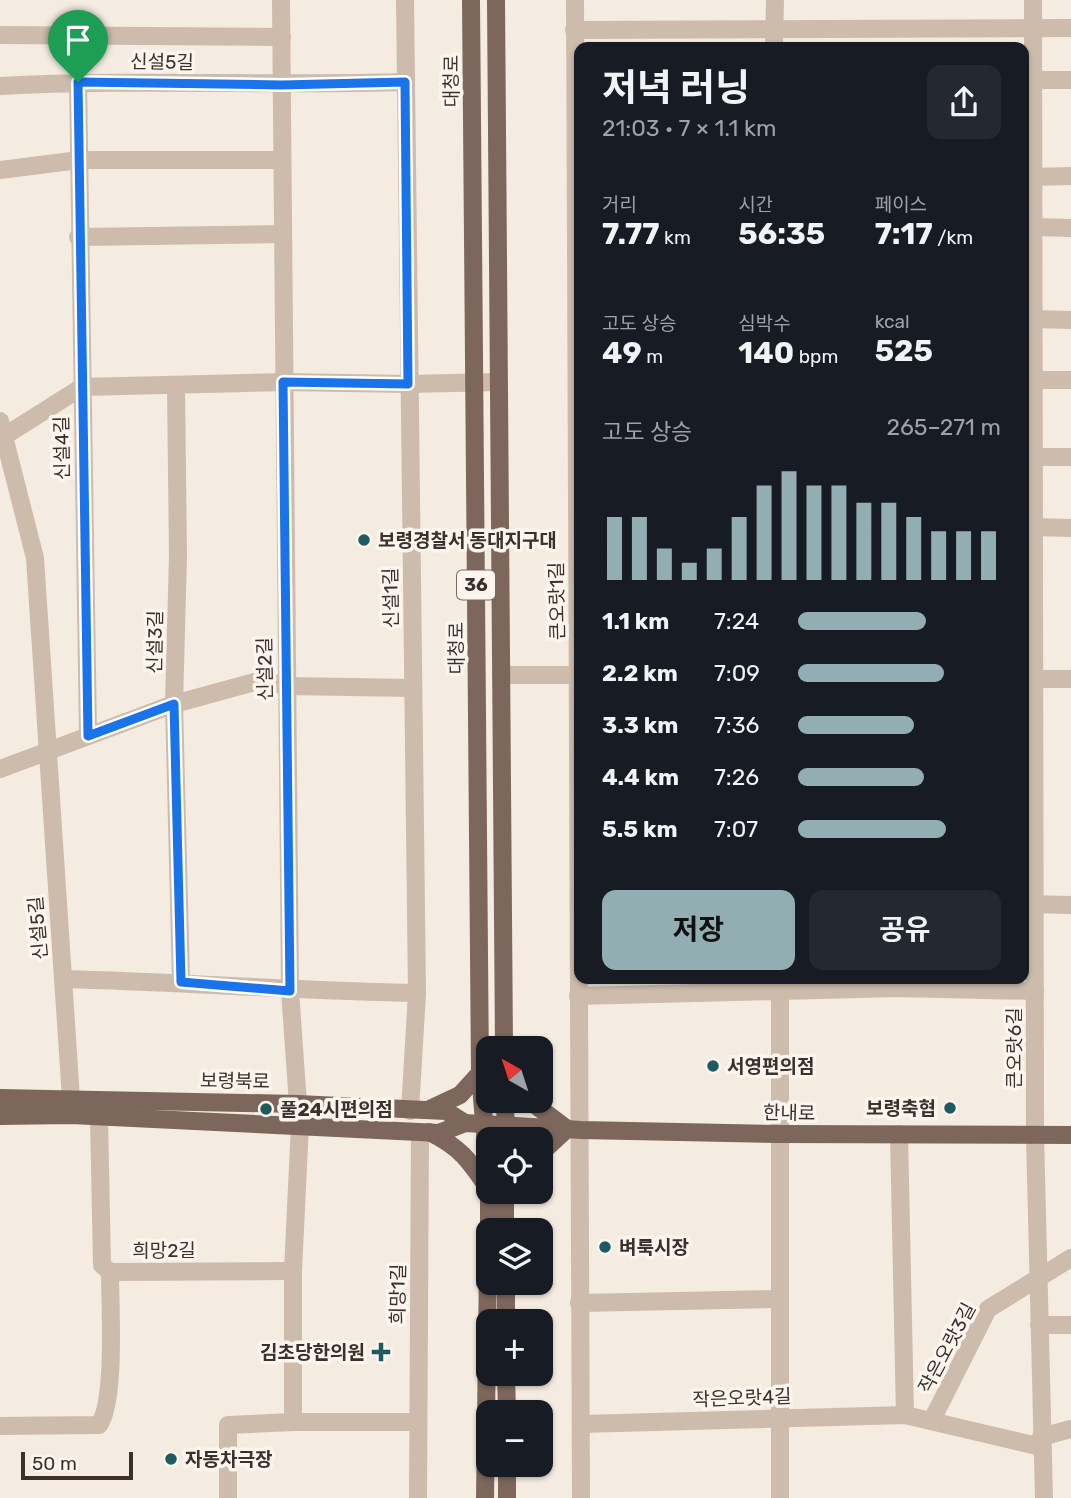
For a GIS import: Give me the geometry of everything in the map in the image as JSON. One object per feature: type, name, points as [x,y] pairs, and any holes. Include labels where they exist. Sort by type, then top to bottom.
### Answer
[{"type":"main road","name":"대청로","points":[[471,0],[480,1036]]},
{"type":"main road","name":"36","points":[[496,0],[504,1036]]},
{"type":"main road","points":[[418,1111],[460,1095],[476,1077]]},
{"type":"main road","name":"보령북로","points":[[0,1098],[298,1104],[446,1111],[465,1123]]},
{"type":"main road","name":"대청로","points":[[485,1113],[486,1127]]},
{"type":"main road","points":[[548,1113],[574,1130],[553,1145]]},
{"type":"main road","name":"보령북로","points":[[0,1116],[99,1116],[439,1133],[465,1123],[494,1127]]},
{"type":"main road","name":"한내로","points":[[553,1131],[1071,1135]]},
{"type":"main road","points":[[425,1132],[455,1145],[476,1170]]},
{"type":"main road","points":[[485,1498],[488,1295]]},
{"type":"main road","points":[[507,1477],[507,1498]]},
{"type":"street","name":"신설2길","points":[[281,0],[290,991],[298,1104]]},
{"type":"street","name":"신설1길","points":[[405,0],[418,1111]]},
{"type":"street","name":"큰오랏1길","points":[[574,42],[575,0]]},
{"type":"street","points":[[774,38],[775,0]]},
{"type":"street","name":"큰오랏6길","points":[[1033,0],[1029,80],[1034,177],[1034,319],[1029,380],[1034,457],[1029,679],[1029,905],[1035,991],[1035,1135]]},
{"type":"street","points":[[574,30],[774,38],[1071,27]]},
{"type":"street","name":"신설5길","points":[[0,35],[282,37]]},
{"type":"street","points":[[1029,80],[1071,80]]},
{"type":"street","name":"신설5길","points":[[0,86],[78,82],[282,85],[405,82]]},
{"type":"street","name":"신설4길","points":[[78,82],[78,237],[88,736]]},
{"type":"street","points":[[0,170],[79,160],[281,160]]},
{"type":"street","points":[[1034,177],[1071,177]]},
{"type":"street","points":[[1034,227],[1071,228]]},
{"type":"street","points":[[78,237],[282,234]]},
{"type":"street","points":[[1034,319],[1071,320]]},
{"type":"street","points":[[1029,380],[1071,380]]},
{"type":"street","points":[[2,433],[82,387],[176,387],[283,382],[499,382]]},
{"type":"street","name":"신설3길","points":[[176,387],[178,556],[174,704],[181,982]]},
{"type":"street","name":"신설5길","points":[[2,433],[35,558],[71,1098]]},
{"type":"street","points":[[1034,457],[1071,457]]},
{"type":"street","points":[[1034,527],[1071,528]]},
{"type":"street","points":[[501,675],[574,675]]},
{"type":"street","points":[[1029,679],[1071,679]]},
{"type":"street","points":[[0,769],[174,704],[262,680],[286,686],[413,688]]},
{"type":"street","points":[[1029,905],[1071,905]]},
{"type":"street","points":[[64,979],[181,982],[290,991],[417,993]]},
{"type":"street","name":"큰오랏1길","points":[[578,984],[574,1130],[581,1498]]},
{"type":"street","points":[[578,996],[677,986],[780,984],[780,1498]]},
{"type":"street","points":[[914,984],[1035,991]]},
{"type":"street","name":"희망2길","points":[[99,1116],[102,1265],[110,1272],[293,1271]]},
{"type":"street","points":[[293,1422],[293,1271],[300,1124]]},
{"type":"street","name":"희망1길","points":[[418,1498],[417,1422],[425,1132]]},
{"type":"street","points":[[899,1134],[905,1415]]},
{"type":"street","points":[[1035,1135],[1044,1498]]},
{"type":"street","name":"작은오랏3길","points":[[932,1420],[988,1309],[1071,1258]]},
{"type":"street","points":[[0,1426],[99,1425],[103,1419],[109,1391],[110,1272]]},
{"type":"street","points":[[579,1303],[780,1299]]},
{"type":"street","points":[[1039,1325],[1071,1325]]},
{"type":"street","name":"작은오랏4길","points":[[581,1424],[905,1415],[1041,1442]]},
{"type":"street","points":[[228,1498],[228,1426],[293,1422],[417,1422]]},
{"type":"street","points":[[1041,1442],[1071,1429]]},
{"type":"place","name":"보령경찰서 동대지구대","points":[[364,540]]},
{"type":"place","name":"서영편의점","points":[[713,1066]]},
{"type":"place","name":"보령축협","points":[[950,1108]]},
{"type":"place","name":"풀24시편의점","points":[[266,1109]]},
{"type":"place","name":"벼룩시장","points":[[605,1247]]},
{"type":"place","name":"김초당한의원","points":[[381,1352]]},
{"type":"place","name":"자동차극장","points":[[171,1459]]},
{"type":"route","points":[[78,82],[282,85],[405,82],[408,384],[283,382],[290,991],[181,982],[174,704],[88,736],[78,237],[78,82]]}]
